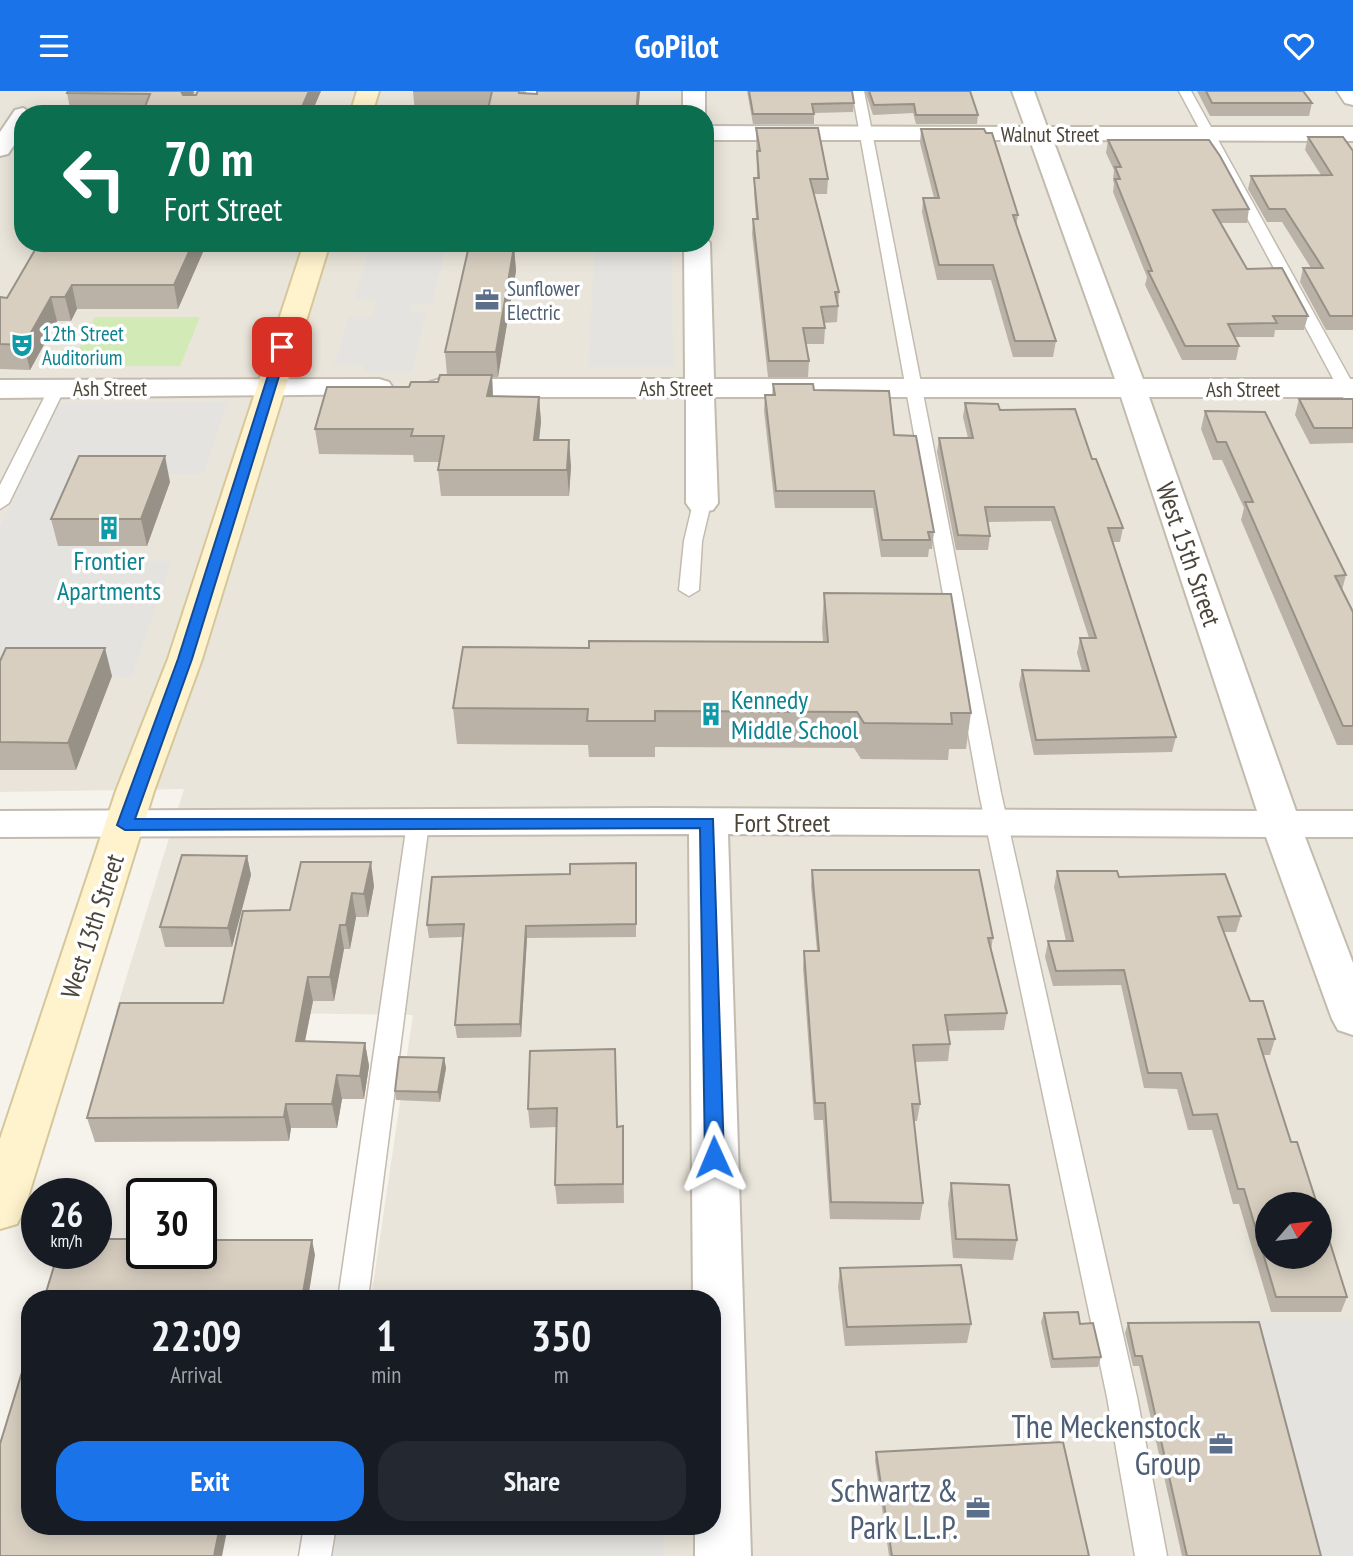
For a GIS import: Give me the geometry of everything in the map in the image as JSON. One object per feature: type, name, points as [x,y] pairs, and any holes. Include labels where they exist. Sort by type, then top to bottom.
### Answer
[{"type":"street","name":"West 15th Street","points":[[1023,91],[1132,388],[1353,1019]]},
{"type":"street","points":[[1348,91],[1353,98]]},
{"type":"street","name":"Walnut Street","points":[[714,133],[1353,134]]},
{"type":"street","name":"West 13th Street","points":[[0,1210],[125,825],[185,659],[314,252]]},
{"type":"street","points":[[697,252],[702,503]]},
{"type":"street","name":"Ash Street","points":[[0,389],[1132,388],[1351,392]]},
{"type":"street","points":[[708,822],[718,1290]]},
{"type":"street","name":"Fort Street","points":[[0,824],[1353,824]]},
{"type":"street","points":[[721,1458],[723,1556]]},
{"type":"lane","points":[[858,91],[916,389],[950,590],[1119,1384],[1151,1556]]},
{"type":"lane","points":[[1185,91],[1351,392]]},
{"type":"lane","points":[[0,503],[57,388]]},
{"type":"lane","points":[[689,590],[693,541],[702,503]]},
{"type":"lane","points":[[354,1290],[418,823]]},
{"type":"lane","points":[[315,1556],[318,1535]]},
{"type":"shaded area","points":[[0,91],[1353,91],[1353,1556],[332,1556],[336,1535],[721,1535],[721,1290],[372,1290],[413,1015],[116,1011],[184,789],[0,792]]},
{"type":"shaded area","points":[[359,252],[445,252],[432,304],[412,305],[410,312],[426,312],[412,373],[362,372],[363,365],[334,365],[349,317],[372,317],[376,300],[354,299],[367,256]]},
{"type":"shaded area","points":[[594,252],[672,252],[673,367],[588,367]]},
{"type":"shaded area","points":[[228,402],[203,474],[138,474],[59,546],[110,546],[105,561],[172,561],[131,679],[112,676],[0,676],[0,527],[59,403]]},
{"type":"shaded area","points":[[1247,1319],[1353,1319],[1353,1556],[1312,1556]]},
{"type":"shaded area","points":[[336,1535],[664,1535],[664,1556],[333,1556]]},
{"type":"green space","points":[[95,317],[200,317],[180,366],[70,366]]},
{"type":"building","points":[[181,91],[183,95],[196,95],[198,91],[309,91],[303,105],[146,105],[150,94],[67,93]]},
{"type":"building","points":[[492,91],[537,94],[537,91],[638,91],[637,105],[489,105]]},
{"type":"building","points":[[749,91],[852,91],[854,103],[812,104],[814,114],[753,114]]},
{"type":"building","points":[[869,91],[970,91],[978,115],[916,115],[914,104],[874,105]]},
{"type":"building","points":[[1206,91],[1303,91],[1312,103],[1212,103]]},
{"type":"building","points":[[756,128],[818,128],[828,179],[810,179],[839,292],[835,292],[838,306],[821,307],[825,328],[803,328],[809,361],[769,361],[753,219],[758,219],[754,178],[759,178],[757,151],[760,151]]},
{"type":"building","points":[[921,129],[984,129],[986,133],[992,133],[1018,215],[1013,215],[1056,341],[1015,341],[993,265],[939,265],[923,198],[939,198]]},
{"type":"building","points":[[1308,137],[1343,137],[1353,151],[1353,316],[1330,316],[1303,268],[1323,268],[1285,209],[1269,209],[1251,176],[1332,175]]},
{"type":"building","points":[[1108,140],[1209,140],[1249,209],[1213,210],[1247,269],[1282,268],[1308,316],[1273,316],[1277,323],[1228,324],[1239,346],[1185,346],[1148,271],[1152,271],[1115,179],[1120,179],[1115,167],[1121,167]]},
{"type":"building","points":[[34,252],[189,252],[174,285],[72,285],[65,297],[51,297],[24,345],[0,344],[0,297],[7,298]]},
{"type":"building","name":"Sunflower Electric","points":[[468,252],[513,252],[496,352],[445,352]]},
{"type":"building","points":[[440,375],[492,375],[487,396],[539,397],[534,440],[569,440],[567,470],[438,470],[444,436],[411,436],[413,429],[315,429],[327,387],[409,387],[411,382],[438,382]]},
{"type":"building","points":[[773,384],[813,384],[814,390],[889,391],[894,435],[916,436],[934,532],[928,532],[930,540],[882,540],[874,491],[776,491],[765,395],[775,395]]},
{"type":"building","points":[[1299,399],[1353,399],[1353,428],[1314,428]]},
{"type":"building","points":[[965,403],[998,404],[1000,410],[1075,409],[1092,459],[1096,459],[1123,528],[1108,528],[1176,737],[1036,740],[1022,670],[1089,671],[1080,638],[1096,638],[1054,507],[985,507],[990,536],[958,535],[939,438],[973,438]]},
{"type":"building","points":[[1205,411],[1265,412],[1346,575],[1335,576],[1353,612],[1353,726],[1343,726],[1245,502],[1253,502],[1226,442],[1217,442]]},
{"type":"building","points":[[79,456],[165,456],[141,519],[51,519]]},
{"type":"building","points":[[824,593],[951,594],[971,713],[951,713],[952,724],[864,723],[857,712],[655,711],[655,721],[587,721],[588,709],[453,708],[463,647],[589,648],[589,641],[828,642]]},
{"type":"building","points":[[6,648],[105,648],[68,743],[0,742],[0,661]]},
{"type":"building","points":[[182,855],[247,856],[228,928],[160,927]]},
{"type":"building","points":[[301,862],[371,862],[364,894],[352,893],[346,925],[340,925],[330,977],[308,977],[296,1041],[365,1043],[360,1076],[337,1075],[332,1104],[286,1104],[284,1117],[87,1118],[120,1003],[223,1003],[243,911],[290,910]]},
{"type":"building","points":[[636,863],[636,924],[526,926],[520,1024],[455,1025],[464,924],[427,925],[432,877],[570,874],[570,864]]},
{"type":"building","points":[[812,870],[979,870],[993,938],[988,938],[1007,1013],[945,1015],[950,1044],[913,1045],[920,1104],[912,1104],[923,1203],[831,1202],[825,1103],[815,1103],[804,951],[819,951]]},
{"type":"building","points":[[1057,871],[1117,871],[1119,877],[1225,874],[1241,916],[1218,917],[1250,1001],[1263,1001],[1275,1039],[1258,1039],[1291,1142],[1297,1142],[1313,1192],[1255,1192],[1255,1226],[1244,1189],[1238,1189],[1217,1114],[1193,1115],[1181,1073],[1148,1073],[1124,970],[1056,971],[1048,941],[1073,941]]},
{"type":"building","points":[[615,1049],[617,1127],[623,1126],[623,1184],[555,1185],[557,1108],[528,1109],[530,1051]]},
{"type":"building","points":[[399,1057],[444,1058],[438,1092],[395,1091]]},
{"type":"building","points":[[951,1183],[1009,1185],[1017,1240],[956,1239]]},
{"type":"building","points":[[112,1239],[126,1239],[126,1269],[217,1269],[217,1240],[312,1240],[304,1290],[47,1290],[53,1269],[112,1269]]},
{"type":"building","points":[[1332,1249],[1347,1297],[1276,1297],[1268,1269],[1332,1269]]},
{"type":"building","points":[[961,1265],[971,1324],[847,1327],[840,1268]]},
{"type":"building","points":[[1078,1312],[1080,1324],[1093,1323],[1101,1357],[1053,1359],[1044,1313]]},
{"type":"building","name":"The Meckenstock Group","points":[[1259,1322],[1321,1556],[1187,1556],[1142,1356],[1135,1356],[1128,1323]]},
{"type":"building","points":[[21,1375],[21,1535],[218,1535],[214,1556],[0,1556],[0,1444]]},
{"type":"building","name":"Schwartz & Park L.L.P.","points":[[1063,1442],[1089,1556],[892,1556],[876,1452]]},
{"type":"place","name":"Sunflower Electric","points":[[487,300]]},
{"type":"place","name":"12th Street Auditorium","points":[[22,345]]},
{"type":"place","name":"Frontier Apartments","points":[[109,528]]},
{"type":"place","name":"Kennedy Middle School","points":[[711,714]]},
{"type":"place","name":"The Meckenstock Group","points":[[1221,1444]]},
{"type":"place","name":"Schwartz & Park L.L.P.","points":[[978,1508]]},
{"type":"route","points":[[282,347],[185,659],[135,791],[125,825],[708,822],[714,1157]]}]
